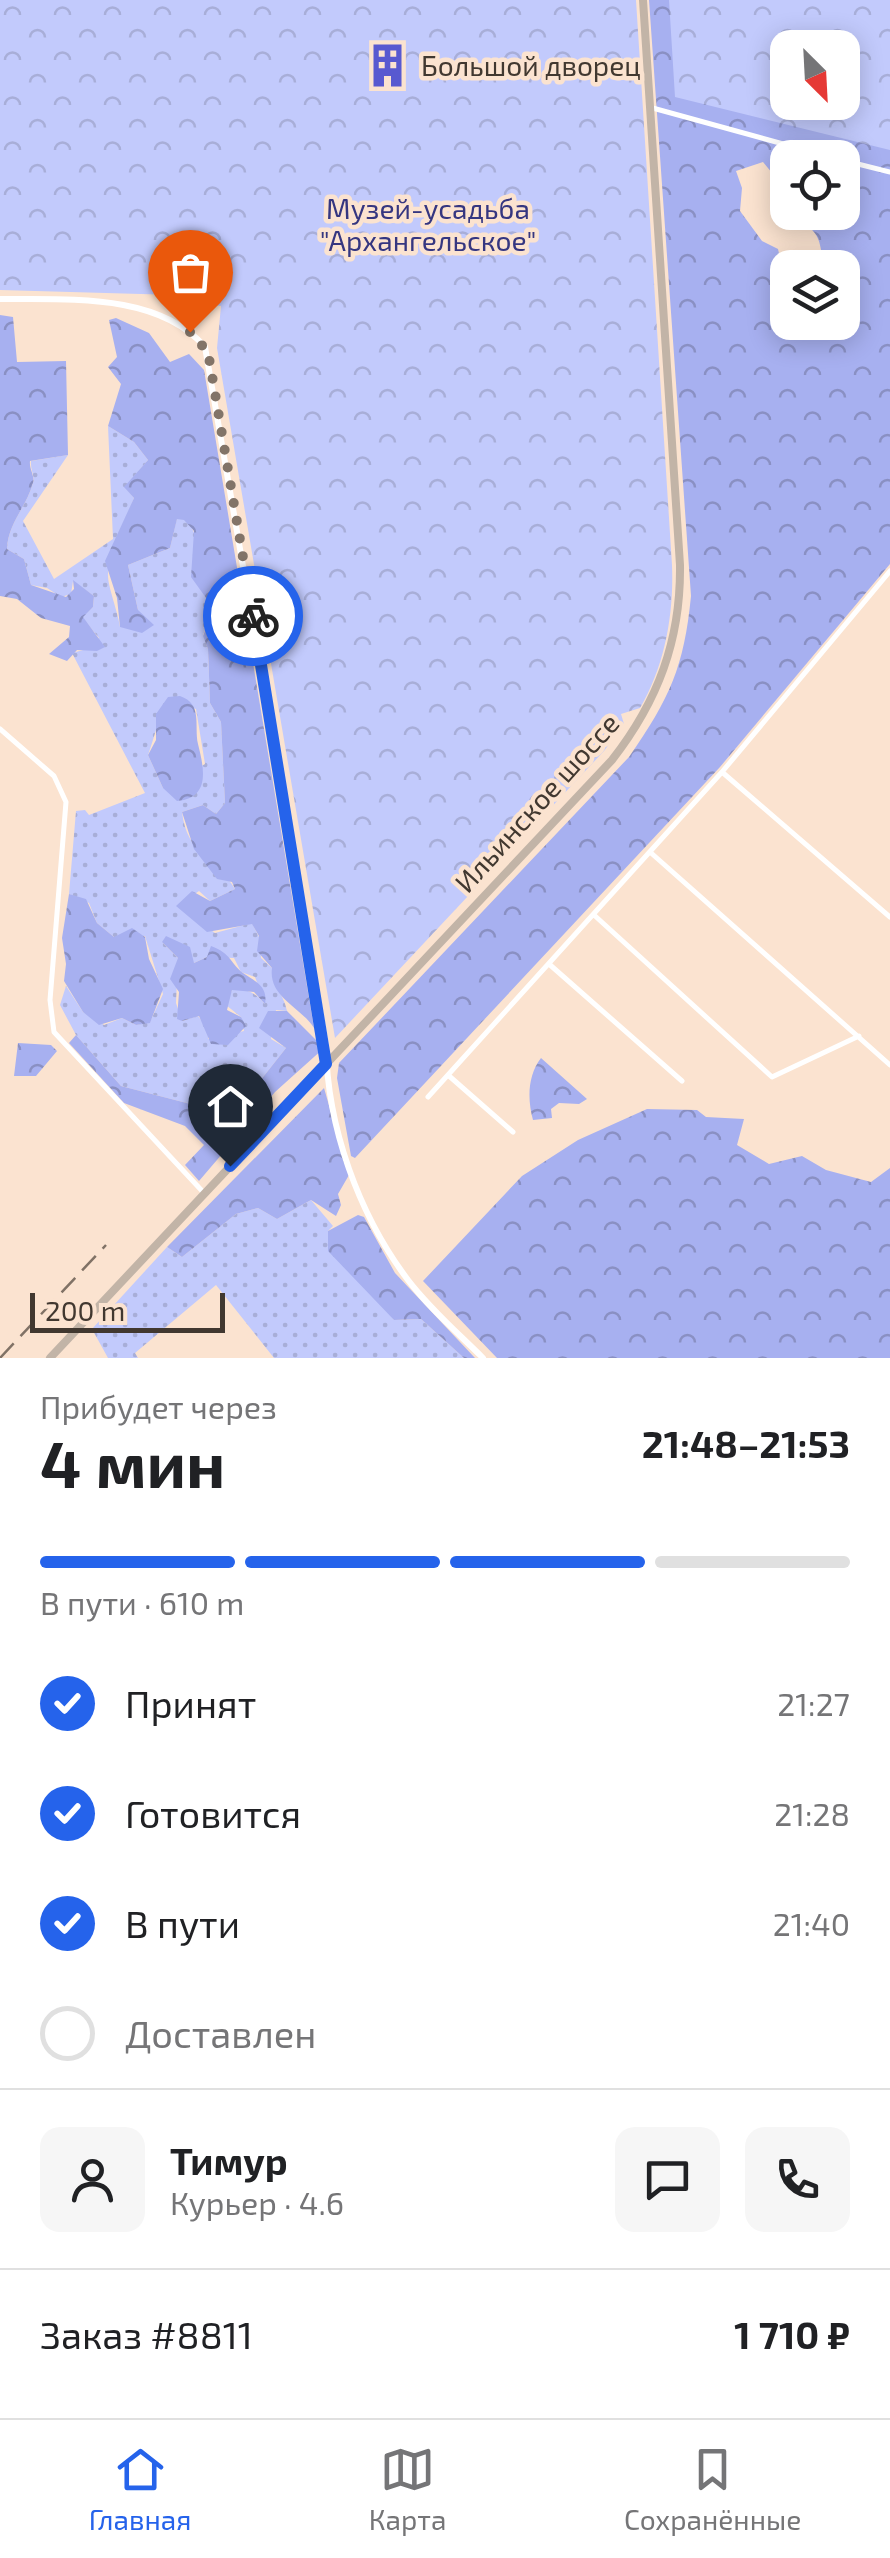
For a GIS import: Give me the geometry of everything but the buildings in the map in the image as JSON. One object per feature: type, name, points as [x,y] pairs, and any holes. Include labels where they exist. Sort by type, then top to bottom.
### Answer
[{"type":"main road","name":"Ильинское шоссе","points":[[50,1358],[612,760],[651,702],[671,652],[680,597],[680,565],[643,0]]},
{"type":"street","points":[[649,107],[770,140]]},
{"type":"street","points":[[860,164],[890,172]]},
{"type":"street","points":[[0,299],[62,300],[140,309],[190,332],[206,347],[326,1064],[348,1166],[368,1213],[410,1283],[483,1358]]},
{"type":"street","points":[[428,1097],[722,772],[890,571]]},
{"type":"street","points":[[0,729],[54,776],[66,802],[50,1000],[54,1032],[204,1193]]},
{"type":"street","points":[[722,772],[890,917]]},
{"type":"street","points":[[650,852],[890,1065]]},
{"type":"street","points":[[594,915],[772,1077],[859,1036]]},
{"type":"street","points":[[550,964],[682,1081]]},
{"type":"street","points":[[448,1074],[514,1132]]},
{"type":"green space","name":"Музей-усадьба \"Архангельское\"","points":[[0,0],[636,0],[672,565],[671,602],[662,657],[640,708],[621,714],[624,724],[604,751],[335,1038],[217,348],[221,306],[176,300],[176,295],[0,290]]},
{"type":"green space","points":[[649,0],[890,0],[890,564],[720,767],[355,1158],[351,1156],[337,1078],[339,1063],[629,757],[665,699],[684,643],[691,596]],"holes":[[[770,140],[860,140],[860,230],[811,230],[821,250],[860,250],[860,340],[770,340],[770,250],[778,250],[762,241],[740,211],[742,188],[736,171],[763,162],[770,170]]]},
{"type":"green space","points":[[669,0],[890,0],[890,150],[675,97]]},
{"type":"green space","points":[[0,315],[13,317],[17,362],[66,361],[68,455],[30,461],[33,483],[10,531],[7,549],[24,559],[31,585],[66,597],[74,589],[73,580],[94,596],[93,607],[83,617],[105,647],[97,651],[77,650],[67,661],[49,654],[69,637],[70,626],[41,618],[17,599],[0,596]]},
{"type":"green space","points":[[116,318],[149,333],[170,362],[189,354],[204,370],[314,1028],[275,987],[272,968],[257,951],[259,936],[252,924],[207,932],[176,906],[192,891],[210,901],[235,889],[232,882],[217,879],[194,849],[182,812],[203,805],[216,814],[225,803],[221,722],[210,703],[208,649],[203,636],[214,609],[191,577],[194,531],[184,520],[177,519],[170,548],[128,565],[138,610],[154,625],[142,633],[120,627],[117,598],[105,561],[134,498],[124,487],[148,460],[134,442],[108,426],[121,384],[108,367],[117,357],[109,320]]},
{"type":"green space","points":[[108,426],[134,442],[148,460],[125,487],[134,498],[109,562],[109,584],[120,627],[138,610],[128,565],[170,548],[177,518],[184,519],[192,528],[203,588],[214,609],[203,635],[208,649],[210,703],[221,722],[225,803],[216,814],[203,805],[182,812],[196,848],[235,889],[210,901],[199,891],[178,906],[215,933],[252,923],[259,937],[261,958],[272,968],[287,1011],[276,1010],[271,1039],[286,1048],[233,1115],[121,1086],[76,1035],[60,1005],[66,986],[83,1012],[104,1025],[122,1018],[136,1025],[150,1022],[163,994],[145,936],[114,937],[97,923],[89,903],[69,894],[76,811],[85,810],[89,815],[145,793],[72,653],[87,649],[99,638],[82,617],[93,607],[94,596],[73,581],[71,594],[61,597],[47,588],[31,585],[24,559],[7,549],[10,531],[33,483],[31,461],[68,455],[23,521],[54,579],[113,539]],"holes":[[[168,702],[196,709],[205,764],[163,788],[148,755]],[[162,942],[194,963],[207,957],[234,958],[241,972],[255,977],[265,1004],[250,992],[232,990],[226,1005],[241,1017],[244,1031],[208,1039],[208,1029],[198,1016],[182,1021],[176,1003],[178,958]]]},
{"type":"green space","points":[[180,696],[195,710],[203,772],[195,794],[177,801],[163,788],[148,755],[156,740],[156,714],[168,697]]},
{"type":"green space","points":[[69,894],[86,899],[97,923],[114,937],[132,928],[145,937],[149,959],[163,989],[150,1023],[136,1025],[122,1018],[99,1025],[83,1012],[64,981],[62,938]]},
{"type":"green space","points":[[166,936],[190,947],[194,963],[207,957],[211,946],[218,949],[263,989],[265,1004],[254,992],[232,990],[227,1010],[241,1017],[246,1026],[228,1045],[211,1044],[199,1016],[177,1019],[179,992],[170,979],[178,958],[162,942]]},
{"type":"green space","points":[[268,1011],[287,1011],[324,1048],[275,1092],[199,1181],[185,1165],[204,1145],[185,1126],[124,1103],[69,1043],[76,1035],[121,1086],[233,1115],[286,1048],[259,1028]]},
{"type":"green space","points":[[18,1043],[51,1045],[57,1051],[36,1076],[14,1076]]},
{"type":"green space","points":[[541,1058],[587,1099],[579,1104],[559,1103],[551,1109],[552,1118],[533,1120],[530,1087]]},
{"type":"green space","points":[[324,1088],[349,1175],[338,1194],[341,1205],[336,1216],[311,1200],[277,1219],[258,1208],[236,1214],[182,1257],[167,1247]]},
{"type":"green space","points":[[647,1109],[697,1110],[706,1117],[744,1119],[737,1145],[769,1164],[802,1156],[826,1170],[871,1182],[890,1168],[890,1358],[497,1358],[423,1281],[522,1176],[578,1140]]},
{"type":"green space","points":[[311,1200],[333,1226],[328,1231],[394,1320],[421,1319],[464,1358],[274,1358],[216,1285],[135,1353],[138,1358],[108,1358],[92,1329],[167,1247],[182,1257],[236,1214],[258,1208],[277,1219]]},
{"type":"green space","points":[[358,1215],[364,1217],[395,1273],[475,1358],[464,1358],[421,1319],[394,1320],[328,1251],[328,1231]]},
{"type":"railway","points":[[0,1358],[106,1245]]},
{"type":"way so far","points":[[190,332],[208,352],[253,616]]},
{"type":"place","name":"Большой дворец","points":[[388,66]]},
{"type":"route","points":[[230,1166],[326,1064],[326,1045],[253,616]]}]
